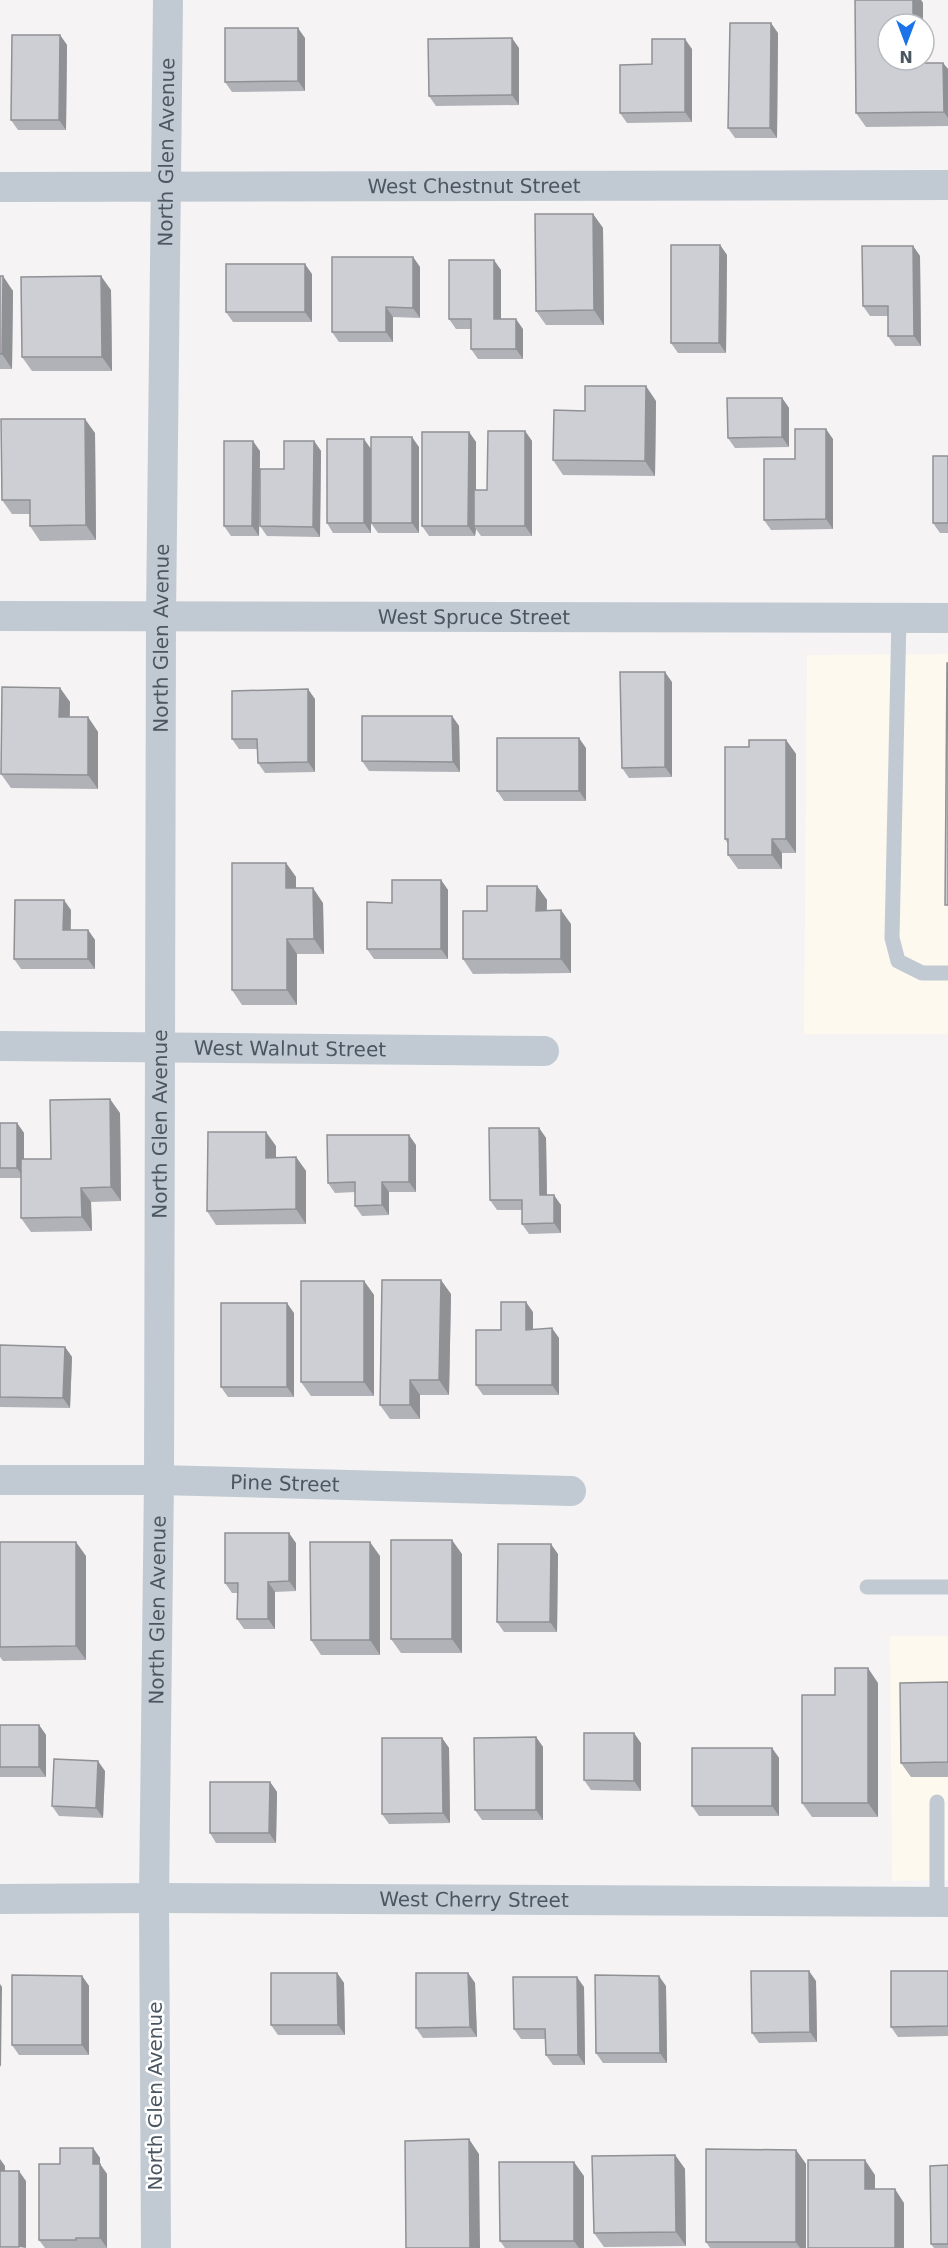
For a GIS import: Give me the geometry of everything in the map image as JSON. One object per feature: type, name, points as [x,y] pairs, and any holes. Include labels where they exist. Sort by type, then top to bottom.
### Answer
[{"type":"street","name":"North Glen Avenue","points":[[156,2248],[154,1898],[159,1480],[161,616],[168,0]]},
{"type":"street","name":"West Chestnut Street","points":[[0,187],[948,186]]},
{"type":"street","name":"West Spruce Street","points":[[0,616],[948,618]]},
{"type":"street","name":"West Walnut Street","points":[[0,1046],[544,1051]]},
{"type":"street","name":"Pine Street","points":[[0,1480],[159,1480],[571,1491]]},
{"type":"street","name":"West Cherry Street","points":[[0,1899],[943,1902]]},
{"type":"lane","points":[[899,618],[892,938],[898,961],[922,973],[948,973]]},
{"type":"lane","points":[[867,1587],[948,1587]]},
{"type":"lane","points":[[937,1802],[943,1902]]},
{"type":"shaded area","points":[[948,654],[948,1034],[804,1034],[807,655]]},
{"type":"shaded area","points":[[890,1636],[948,1636],[948,1880],[892,1881]]},
{"type":"building","points":[[855,0],[913,0],[913,12],[876,12],[876,72],[936,72],[936,63],[943,63],[944,112],[856,113]]},
{"type":"building","points":[[730,23],[771,23],[770,128],[728,128]]},
{"type":"building","points":[[225,28],[298,28],[298,81],[225,82]]},
{"type":"building","points":[[12,35],[60,35],[59,120],[11,120]]},
{"type":"building","points":[[512,38],[512,95],[429,96],[428,39]]},
{"type":"building","points":[[652,39],[685,39],[685,112],[620,113],[620,65],[652,64]]},
{"type":"building","points":[[535,214],[593,214],[594,310],[536,311]]},
{"type":"building","points":[[671,245],[720,245],[719,343],[671,343]]},
{"type":"building","points":[[862,246],[913,246],[914,336],[888,336],[888,306],[863,306]]},
{"type":"building","points":[[332,257],[413,257],[413,308],[386,307],[386,332],[332,332]]},
{"type":"building","points":[[449,260],[494,260],[494,319],[516,319],[516,349],[471,349],[471,319],[449,319]]},
{"type":"building","points":[[226,264],[305,264],[305,312],[226,312]]},
{"type":"building","points":[[0,276],[3,276],[2,354],[0,354]]},
{"type":"building","points":[[101,276],[102,357],[22,357],[21,277]]},
{"type":"building","points":[[585,386],[646,386],[645,461],[553,460],[554,410],[585,411]]},
{"type":"building","points":[[727,398],[782,398],[782,437],[728,438]]},
{"type":"building","points":[[1,419],[85,419],[86,525],[30,526],[30,500],[2,500]]},
{"type":"building","points":[[795,429],[826,429],[826,519],[764,520],[764,459],[795,459]]},
{"type":"building","points":[[488,431],[525,431],[525,526],[474,526],[474,490],[487,490]]},
{"type":"building","points":[[422,432],[469,432],[468,526],[422,526]]},
{"type":"building","points":[[371,437],[412,437],[412,523],[371,523]]},
{"type":"building","points":[[327,439],[364,439],[364,523],[327,523]]},
{"type":"building","points":[[224,441],[253,441],[252,526],[224,526]]},
{"type":"building","points":[[284,441],[314,441],[313,527],[260,526],[260,469],[284,469]]},
{"type":"building","points":[[933,456],[948,456],[948,523],[933,523]]},
{"type":"building","points":[[947,663],[948,905],[945,905]]},
{"type":"building","points":[[620,672],[665,672],[665,767],[622,768]]},
{"type":"building","points":[[2,687],[60,688],[59,717],[88,717],[88,775],[1,774]]},
{"type":"building","points":[[308,689],[308,762],[258,763],[257,739],[232,739],[232,691]]},
{"type":"building","points":[[362,716],[452,716],[453,762],[362,761]]},
{"type":"building","points":[[497,738],[579,738],[579,791],[497,791]]},
{"type":"building","points":[[749,740],[786,740],[786,839],[772,839],[772,855],[728,855],[728,839],[725,839],[725,747],[749,747]]},
{"type":"building","points":[[232,863],[286,863],[286,888],[313,888],[314,939],[287,939],[287,990],[232,990]]},
{"type":"building","points":[[392,880],[441,880],[441,949],[367,949],[367,902],[392,903]]},
{"type":"building","points":[[487,886],[537,886],[536,911],[561,910],[561,959],[463,959],[463,911],[487,911]]},
{"type":"building","points":[[15,900],[64,900],[63,930],[88,930],[88,959],[14,959]]},
{"type":"building","points":[[110,1099],[111,1187],[81,1188],[82,1217],[21,1218],[21,1159],[51,1159],[50,1100]]},
{"type":"building","points":[[0,1123],[17,1123],[17,1168],[0,1168]]},
{"type":"building","points":[[489,1128],[539,1128],[540,1195],[554,1195],[554,1223],[522,1224],[522,1200],[490,1200]]},
{"type":"building","points":[[208,1132],[266,1132],[266,1158],[296,1157],[296,1209],[207,1211]]},
{"type":"building","points":[[327,1135],[409,1135],[409,1182],[382,1182],[382,1205],[355,1206],[355,1182],[328,1183]]},
{"type":"building","points":[[382,1280],[441,1280],[439,1380],[410,1380],[410,1405],[380,1405]]},
{"type":"building","points":[[301,1281],[364,1281],[364,1382],[301,1382]]},
{"type":"building","points":[[501,1302],[526,1302],[526,1330],[552,1328],[552,1385],[476,1385],[476,1330],[501,1330]]},
{"type":"building","points":[[221,1303],[287,1303],[287,1387],[221,1387]]},
{"type":"building","points":[[0,1345],[65,1347],[63,1398],[0,1397]]},
{"type":"building","points":[[225,1533],[289,1533],[289,1581],[268,1582],[268,1619],[237,1619],[238,1583],[225,1583]]},
{"type":"building","points":[[391,1540],[452,1540],[452,1639],[391,1639]]},
{"type":"building","points":[[0,1542],[76,1542],[76,1646],[0,1647]]},
{"type":"building","points":[[310,1542],[370,1542],[370,1640],[311,1640]]},
{"type":"building","points":[[498,1544],[551,1544],[550,1622],[497,1622]]},
{"type":"building","points":[[835,1668],[868,1668],[868,1803],[802,1803],[802,1695],[835,1695]]},
{"type":"building","points":[[948,1682],[948,1762],[901,1763],[900,1683]]},
{"type":"building","points":[[0,1725],[39,1725],[39,1767],[0,1767]]},
{"type":"building","points":[[584,1733],[634,1733],[634,1781],[584,1780]]},
{"type":"building","points":[[536,1737],[536,1810],[475,1810],[474,1738]]},
{"type":"building","points":[[382,1738],[442,1738],[443,1813],[382,1814]]},
{"type":"building","points":[[692,1748],[772,1748],[772,1806],[692,1806]]},
{"type":"building","points":[[54,1759],[98,1761],[96,1808],[52,1806]]},
{"type":"building","points":[[210,1782],[270,1782],[269,1833],[210,1833]]},
{"type":"building","points":[[751,1971],[809,1971],[810,2032],[752,2033]]},
{"type":"building","points":[[891,1971],[948,1971],[948,2026],[891,2027]]},
{"type":"building","points":[[271,1973],[337,1973],[338,2025],[271,2025]]},
{"type":"building","points":[[416,1973],[468,1973],[470,2027],[416,2028]]},
{"type":"building","points":[[12,1975],[82,1976],[82,2045],[12,2045]]},
{"type":"building","points":[[595,1975],[659,1976],[660,2053],[596,2053]]},
{"type":"building","points":[[513,1977],[577,1977],[578,2055],[546,2055],[545,2029],[514,2029]]},
{"type":"building","points":[[469,2139],[470,2248],[406,2248],[405,2141]]},
{"type":"building","points":[[60,2148],[93,2148],[93,2164],[100,2164],[100,2238],[39,2240],[39,2164],[60,2164]]},
{"type":"building","points":[[706,2149],[796,2150],[796,2242],[706,2242]]},
{"type":"building","points":[[675,2155],[676,2232],[594,2233],[592,2156]]},
{"type":"building","points":[[808,2160],[865,2160],[865,2189],[895,2189],[895,2248],[808,2248]]},
{"type":"building","points":[[499,2162],[574,2162],[574,2241],[500,2241]]},
{"type":"building","points":[[948,2165],[948,2244],[931,2244],[930,2166]]},
{"type":"building","points":[[0,2171],[19,2171],[19,2247],[0,2247]]}]
